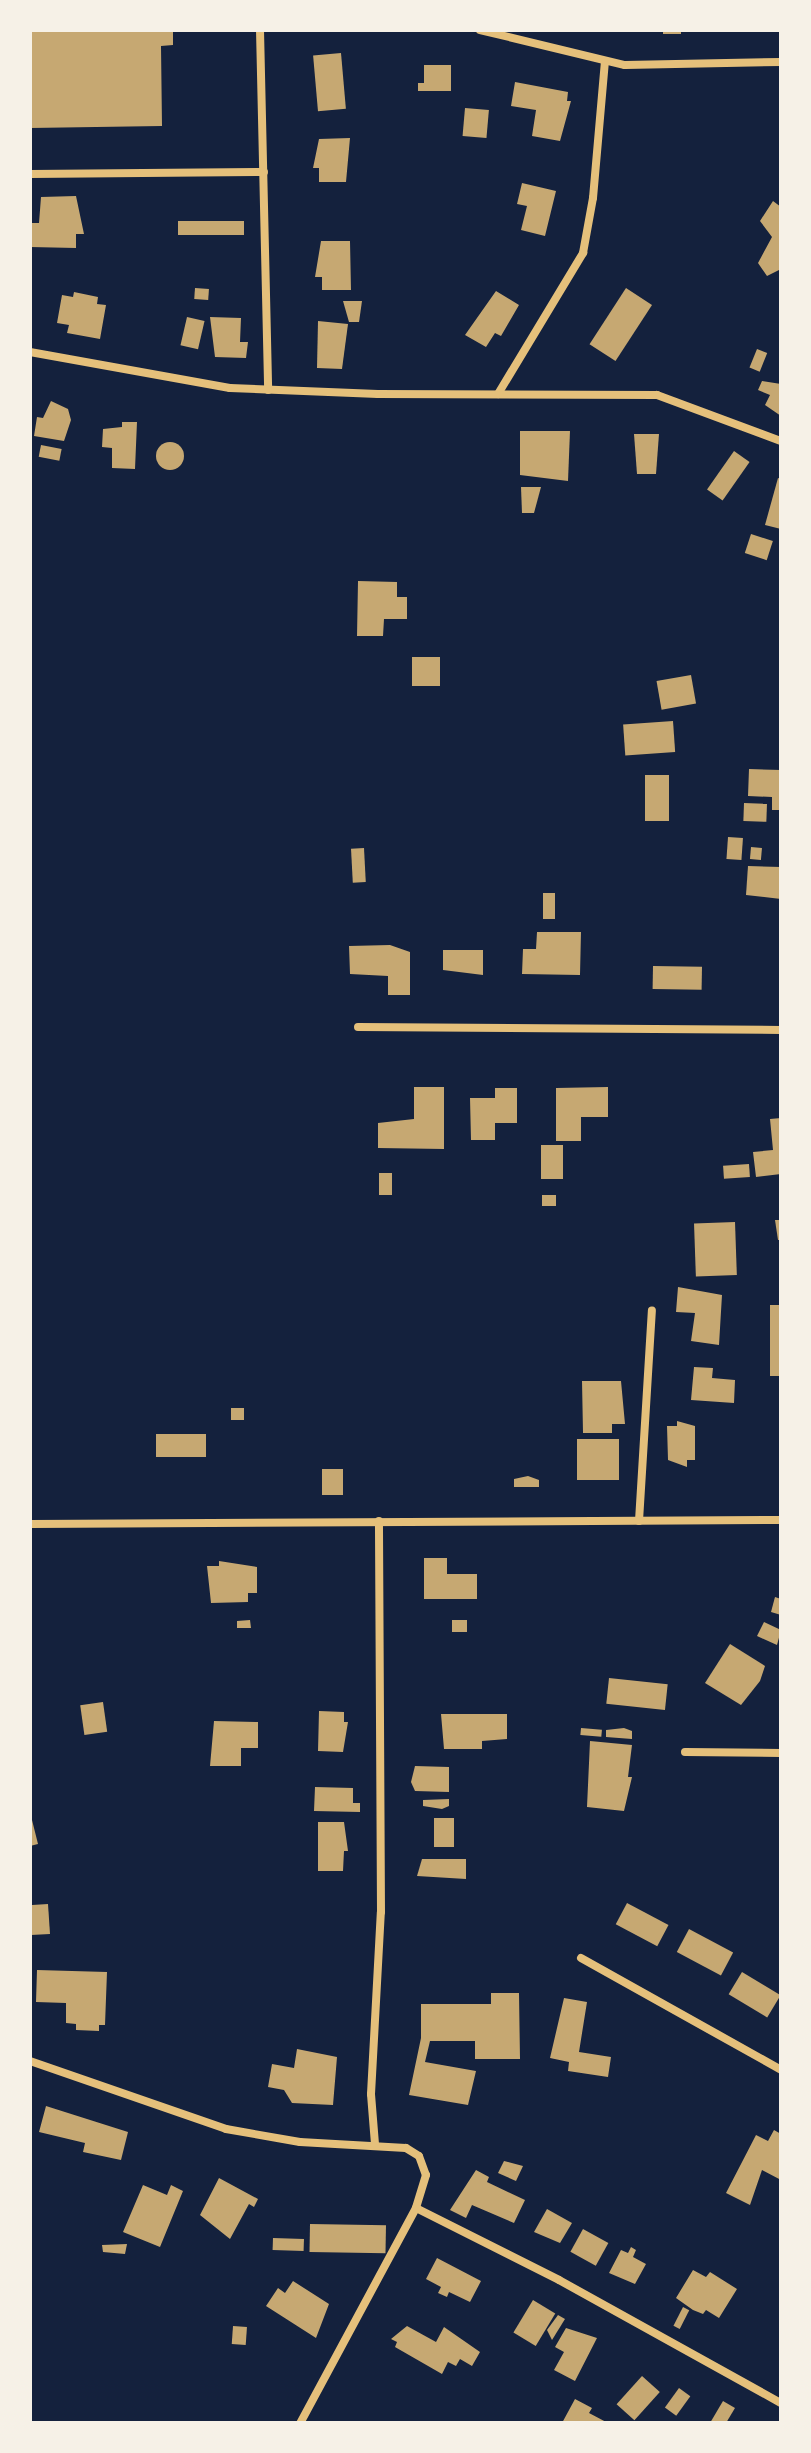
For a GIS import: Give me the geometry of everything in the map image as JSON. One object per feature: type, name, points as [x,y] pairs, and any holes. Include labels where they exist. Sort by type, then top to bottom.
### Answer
[{"type":"street","points":[[260,30],[268,390]]},
{"type":"street","points":[[480,30],[605,62],[662,66],[781,62]]},
{"type":"street","points":[[498,394],[583,253],[593,198],[605,62]]},
{"type":"street","points":[[30,174],[264,172]]},
{"type":"street","points":[[30,352],[167,380],[268,390],[657,395],[781,441]]},
{"type":"street","points":[[358,1027],[781,1030]]},
{"type":"street","points":[[639,1521],[652,1310]]},
{"type":"street","points":[[30,1524],[781,1520]]},
{"type":"street","points":[[375,2144],[371,2094],[381,1912],[379,1521]]},
{"type":"street","points":[[685,1752],[781,1753]]},
{"type":"street","points":[[581,1958],[781,2070]]},
{"type":"street","points":[[30,2061],[226,2129],[300,2142],[406,2148],[423,2163],[426,2175],[416,2208],[300,2423]]},
{"type":"street","points":[[416,2208],[559,2280],[781,2403]]},
{"type":"building","points":[[30,30],[173,30],[173,45],[161,46],[162,126],[30,128]]},
{"type":"building","points":[[663,30],[681,30],[681,34],[663,34]]},
{"type":"building","points":[[341,53],[346,109],[318,111],[313,55]]},
{"type":"building","points":[[424,65],[451,65],[451,91],[418,91],[418,83],[424,83]]},
{"type":"building","points":[[515,82],[568,92],[567,101],[571,101],[560,141],[532,136],[536,110],[511,106]]},
{"type":"building","points":[[465,108],[489,110],[486,138],[463,136]]},
{"type":"building","points":[[350,138],[346,182],[319,182],[319,168],[313,168],[319,139]]},
{"type":"building","points":[[522,183],[556,191],[545,236],[521,230],[527,206],[517,204]]},
{"type":"building","points":[[76,196],[84,234],[76,234],[76,248],[30,247],[30,223],[39,223],[41,197]]},
{"type":"building","points":[[773,201],[781,207],[781,269],[767,276],[758,263],[772,237],[760,221]]},
{"type":"building","points":[[178,221],[244,221],[244,235],[178,235]]},
{"type":"building","points":[[321,241],[350,241],[351,290],[322,290],[322,277],[315,277]]},
{"type":"building","points":[[195,288],[209,289],[208,300],[194,299]]},
{"type":"building","points":[[626,288],[652,305],[616,361],[590,344]]},
{"type":"building","points":[[496,291],[519,305],[501,336],[495,333],[486,347],[465,335]]},
{"type":"building","points":[[74,292],[98,297],[97,304],[106,305],[100,339],[67,333],[69,325],[57,323],[62,295],[73,297]]},
{"type":"building","points":[[343,301],[362,301],[359,322],[349,322]]},
{"type":"building","points":[[187,317],[205,321],[198,349],[180,345]]},
{"type":"building","points":[[210,317],[241,318],[240,342],[248,342],[246,358],[215,357]]},
{"type":"building","points":[[318,321],[348,324],[342,369],[317,368]]},
{"type":"building","points":[[757,349],[767,353],[760,372],[750,368]]},
{"type":"building","points":[[762,381],[781,384],[781,416],[765,405],[770,395],[758,390]]},
{"type":"building","points":[[51,401],[68,409],[71,420],[64,441],[34,436],[37,417],[43,418]]},
{"type":"building","points":[[122,422],[137,422],[135,469],[112,468],[112,448],[102,447],[103,429],[122,427]]},
{"type":"building","points":[[520,431],[570,431],[568,481],[520,475]]},
{"type":"building","points":[[634,434],[659,434],[656,474],[637,474]]},
{"type":"building","points":[[170,442],[180,446],[184,456],[180,466],[170,470],[160,466],[156,456],[160,446]]},
{"type":"building","points":[[41,445],[62,449],[59,461],[39,457]]},
{"type":"building","points":[[734,451],[750,462],[723,500],[707,490]]},
{"type":"building","points":[[778,478],[781,479],[781,529],[765,525]]},
{"type":"building","points":[[521,487],[541,487],[534,513],[522,513]]},
{"type":"building","points":[[751,534],[773,541],[767,560],[745,553]]},
{"type":"building","points":[[358,581],[397,582],[397,597],[407,597],[407,619],[384,619],[383,636],[357,636]]},
{"type":"building","points":[[412,657],[440,657],[440,686],[412,686]]},
{"type":"building","points":[[691,675],[696,704],[662,710],[657,681]]},
{"type":"building","points":[[673,721],[675,752],[625,755],[623,724]]},
{"type":"building","points":[[749,769],[781,770],[781,810],[772,810],[772,797],[748,796]]},
{"type":"building","points":[[645,775],[669,775],[669,821],[645,821]]},
{"type":"building","points":[[744,803],[767,804],[766,822],[743,821]]},
{"type":"building","points":[[728,837],[743,838],[741,860],[726,859]]},
{"type":"building","points":[[751,847],[762,848],[761,860],[750,859]]},
{"type":"building","points":[[364,848],[366,882],[353,883],[351,849]]},
{"type":"building","points":[[748,866],[781,867],[781,899],[746,895]]},
{"type":"building","points":[[543,893],[555,893],[555,919],[543,919]]},
{"type":"building","points":[[537,932],[581,932],[580,975],[522,974],[523,949],[536,949]]},
{"type":"building","points":[[390,945],[410,952],[410,995],[388,995],[388,976],[350,974],[349,946]]},
{"type":"building","points":[[443,950],[483,950],[483,975],[443,970]]},
{"type":"building","points":[[653,966],[702,967],[702,990],[653,989]]},
{"type":"building","points":[[414,1087],[444,1087],[444,1149],[378,1148],[378,1123],[414,1119]]},
{"type":"building","points":[[608,1087],[608,1117],[581,1117],[581,1141],[556,1141],[556,1088]]},
{"type":"building","points":[[495,1088],[517,1088],[517,1123],[495,1123],[495,1140],[471,1140],[470,1098],[495,1098]]},
{"type":"building","points":[[781,1118],[781,1174],[756,1177],[753,1152],[773,1150],[770,1119]]},
{"type":"building","points":[[541,1145],[563,1145],[563,1179],[541,1179]]},
{"type":"building","points":[[749,1164],[750,1177],[724,1179],[723,1166]]},
{"type":"building","points":[[379,1173],[392,1173],[392,1195],[379,1195]]},
{"type":"building","points":[[542,1195],[556,1195],[556,1206],[542,1206]]},
{"type":"building","points":[[775,1220],[781,1220],[781,1240],[778,1240]]},
{"type":"building","points":[[735,1222],[737,1275],[696,1276],[694,1223]]},
{"type":"building","points":[[678,1287],[722,1295],[719,1345],[691,1341],[695,1313],[676,1312]]},
{"type":"building","points":[[770,1305],[781,1305],[781,1376],[770,1376]]},
{"type":"building","points":[[694,1367],[713,1368],[712,1378],[735,1380],[734,1403],[691,1400]]},
{"type":"building","points":[[582,1381],[621,1381],[625,1424],[612,1424],[612,1433],[583,1433]]},
{"type":"building","points":[[231,1408],[244,1408],[244,1420],[231,1420]]},
{"type":"building","points":[[677,1421],[695,1426],[695,1460],[687,1460],[687,1467],[668,1460],[667,1426],[677,1426]]},
{"type":"building","points":[[156,1434],[206,1434],[206,1457],[156,1457]]},
{"type":"building","points":[[577,1439],[619,1439],[619,1480],[577,1480]]},
{"type":"building","points":[[322,1469],[343,1469],[343,1495],[322,1495]]},
{"type":"building","points":[[528,1476],[539,1480],[539,1487],[514,1487],[514,1479]]},
{"type":"building","points":[[424,1558],[447,1558],[447,1574],[477,1574],[477,1599],[424,1599]]},
{"type":"building","points":[[219,1561],[257,1567],[257,1593],[248,1593],[248,1602],[211,1603],[207,1566],[219,1566]]},
{"type":"building","points":[[775,1597],[781,1599],[781,1615],[771,1612]]},
{"type":"building","points":[[250,1620],[251,1628],[237,1628],[237,1621]]},
{"type":"building","points":[[452,1620],[467,1620],[467,1632],[452,1632]]},
{"type":"building","points":[[764,1622],[781,1630],[777,1645],[757,1636]]},
{"type":"building","points":[[730,1644],[765,1666],[760,1681],[741,1705],[705,1683]]},
{"type":"building","points":[[609,1678],[668,1684],[665,1710],[606,1704]]},
{"type":"building","points":[[103,1702],[107,1732],[84,1735],[80,1705]]},
{"type":"building","points":[[319,1711],[344,1712],[344,1722],[348,1722],[343,1752],[318,1751]]},
{"type":"building","points":[[441,1714],[507,1714],[507,1739],[482,1741],[482,1749],[444,1749]]},
{"type":"building","points":[[214,1721],[258,1722],[258,1748],[241,1748],[241,1766],[210,1766]]},
{"type":"building","points":[[581,1728],[602,1730],[601,1737],[580,1735]]},
{"type":"building","points":[[624,1728],[632,1731],[632,1739],[606,1737],[606,1730]]},
{"type":"building","points":[[590,1741],[632,1745],[628,1777],[632,1777],[624,1811],[587,1807]]},
{"type":"building","points":[[415,1766],[449,1767],[449,1792],[415,1791],[411,1782]]},
{"type":"building","points":[[315,1787],[353,1788],[353,1803],[360,1803],[360,1812],[314,1811]]},
{"type":"building","points":[[449,1799],[449,1806],[442,1809],[423,1806],[423,1800]]},
{"type":"building","points":[[30,1812],[38,1844],[30,1846]]},
{"type":"building","points":[[434,1818],[454,1818],[454,1847],[434,1847]]},
{"type":"building","points":[[318,1822],[344,1822],[348,1851],[344,1851],[343,1871],[318,1871]]},
{"type":"building","points":[[422,1859],[466,1859],[466,1879],[417,1876]]},
{"type":"building","points":[[627,1903],[668,1925],[657,1946],[616,1924]]},
{"type":"building","points":[[48,1904],[50,1934],[31,1935],[32,1905]]},
{"type":"building","points":[[689,1929],[733,1952],[721,1975],[677,1952]]},
{"type":"building","points":[[37,1970],[107,1972],[105,2025],[99,2025],[99,2031],[76,2030],[76,2024],[66,2023],[66,2003],[36,2002]]},
{"type":"building","points":[[742,1972],[781,1995],[767,2017],[729,1994]]},
{"type":"building","points":[[491,1993],[519,1993],[520,2059],[475,2059],[475,2041],[430,2041],[425,2062],[476,2071],[468,2105],[409,2095],[421,2038],[421,2004],[491,2004]]},
{"type":"building","points":[[564,1998],[587,2002],[579,2052],[611,2057],[608,2077],[568,2071],[569,2062],[550,2058]]},
{"type":"building","points":[[297,2049],[337,2057],[333,2105],[292,2103],[284,2090],[268,2087],[272,2064],[294,2068]]},
{"type":"building","points":[[46,2106],[128,2132],[121,2160],[83,2152],[85,2143],[39,2132]]},
{"type":"building","points":[[774,2130],[781,2134],[781,2180],[762,2170],[750,2205],[726,2193],[756,2135],[768,2141]]},
{"type":"building","points":[[504,2161],[523,2166],[516,2181],[498,2173]]},
{"type":"building","points":[[476,2170],[489,2177],[487,2182],[525,2200],[514,2223],[472,2205],[466,2218],[450,2210]]},
{"type":"building","points":[[219,2178],[258,2199],[254,2207],[249,2204],[230,2239],[200,2215]]},
{"type":"building","points":[[143,2185],[167,2195],[171,2185],[183,2191],[160,2247],[123,2232]]},
{"type":"building","points":[[547,2209],[572,2223],[560,2243],[534,2232]]},
{"type":"building","points":[[310,2224],[386,2225],[385,2253],[310,2252]]},
{"type":"building","points":[[583,2229],[608,2243],[596,2266],[570,2252]]},
{"type":"building","points":[[273,2238],[304,2239],[304,2251],[273,2250]]},
{"type":"building","points":[[127,2244],[125,2254],[103,2252],[102,2245]]},
{"type":"building","points":[[631,2247],[636,2250],[633,2257],[646,2264],[635,2284],[609,2273],[621,2250],[628,2253]]},
{"type":"building","points":[[437,2258],[481,2281],[470,2302],[449,2292],[447,2297],[438,2293],[441,2287],[426,2279]]},
{"type":"building","points":[[693,2270],[706,2277],[710,2272],[737,2289],[719,2318],[706,2310],[703,2314],[693,2310],[676,2298]]},
{"type":"building","points":[[293,2281],[329,2304],[316,2338],[266,2306],[278,2288],[285,2293]]},
{"type":"building","points":[[533,2300],[555,2313],[536,2346],[513,2333]]},
{"type":"building","points":[[683,2307],[689,2310],[680,2329],[673,2326]]},
{"type":"building","points":[[558,2315],[565,2319],[552,2340],[547,2330]]},
{"type":"building","points":[[233,2326],[247,2327],[246,2345],[232,2344]]},
{"type":"building","points":[[407,2326],[436,2342],[444,2327],[480,2352],[472,2366],[460,2359],[456,2366],[448,2362],[442,2374],[395,2347],[397,2342],[391,2339]]},
{"type":"building","points":[[566,2328],[597,2338],[575,2381],[554,2370],[564,2352],[555,2347]]},
{"type":"building","points":[[642,2376],[660,2392],[634,2420],[617,2404]]},
{"type":"building","points":[[679,2388],[690,2396],[676,2416],[665,2407]]},
{"type":"building","points":[[575,2399],[592,2408],[589,2413],[608,2423],[562,2423]]},
{"type":"building","points":[[723,2401],[735,2408],[726,2423],[710,2423]]}]
